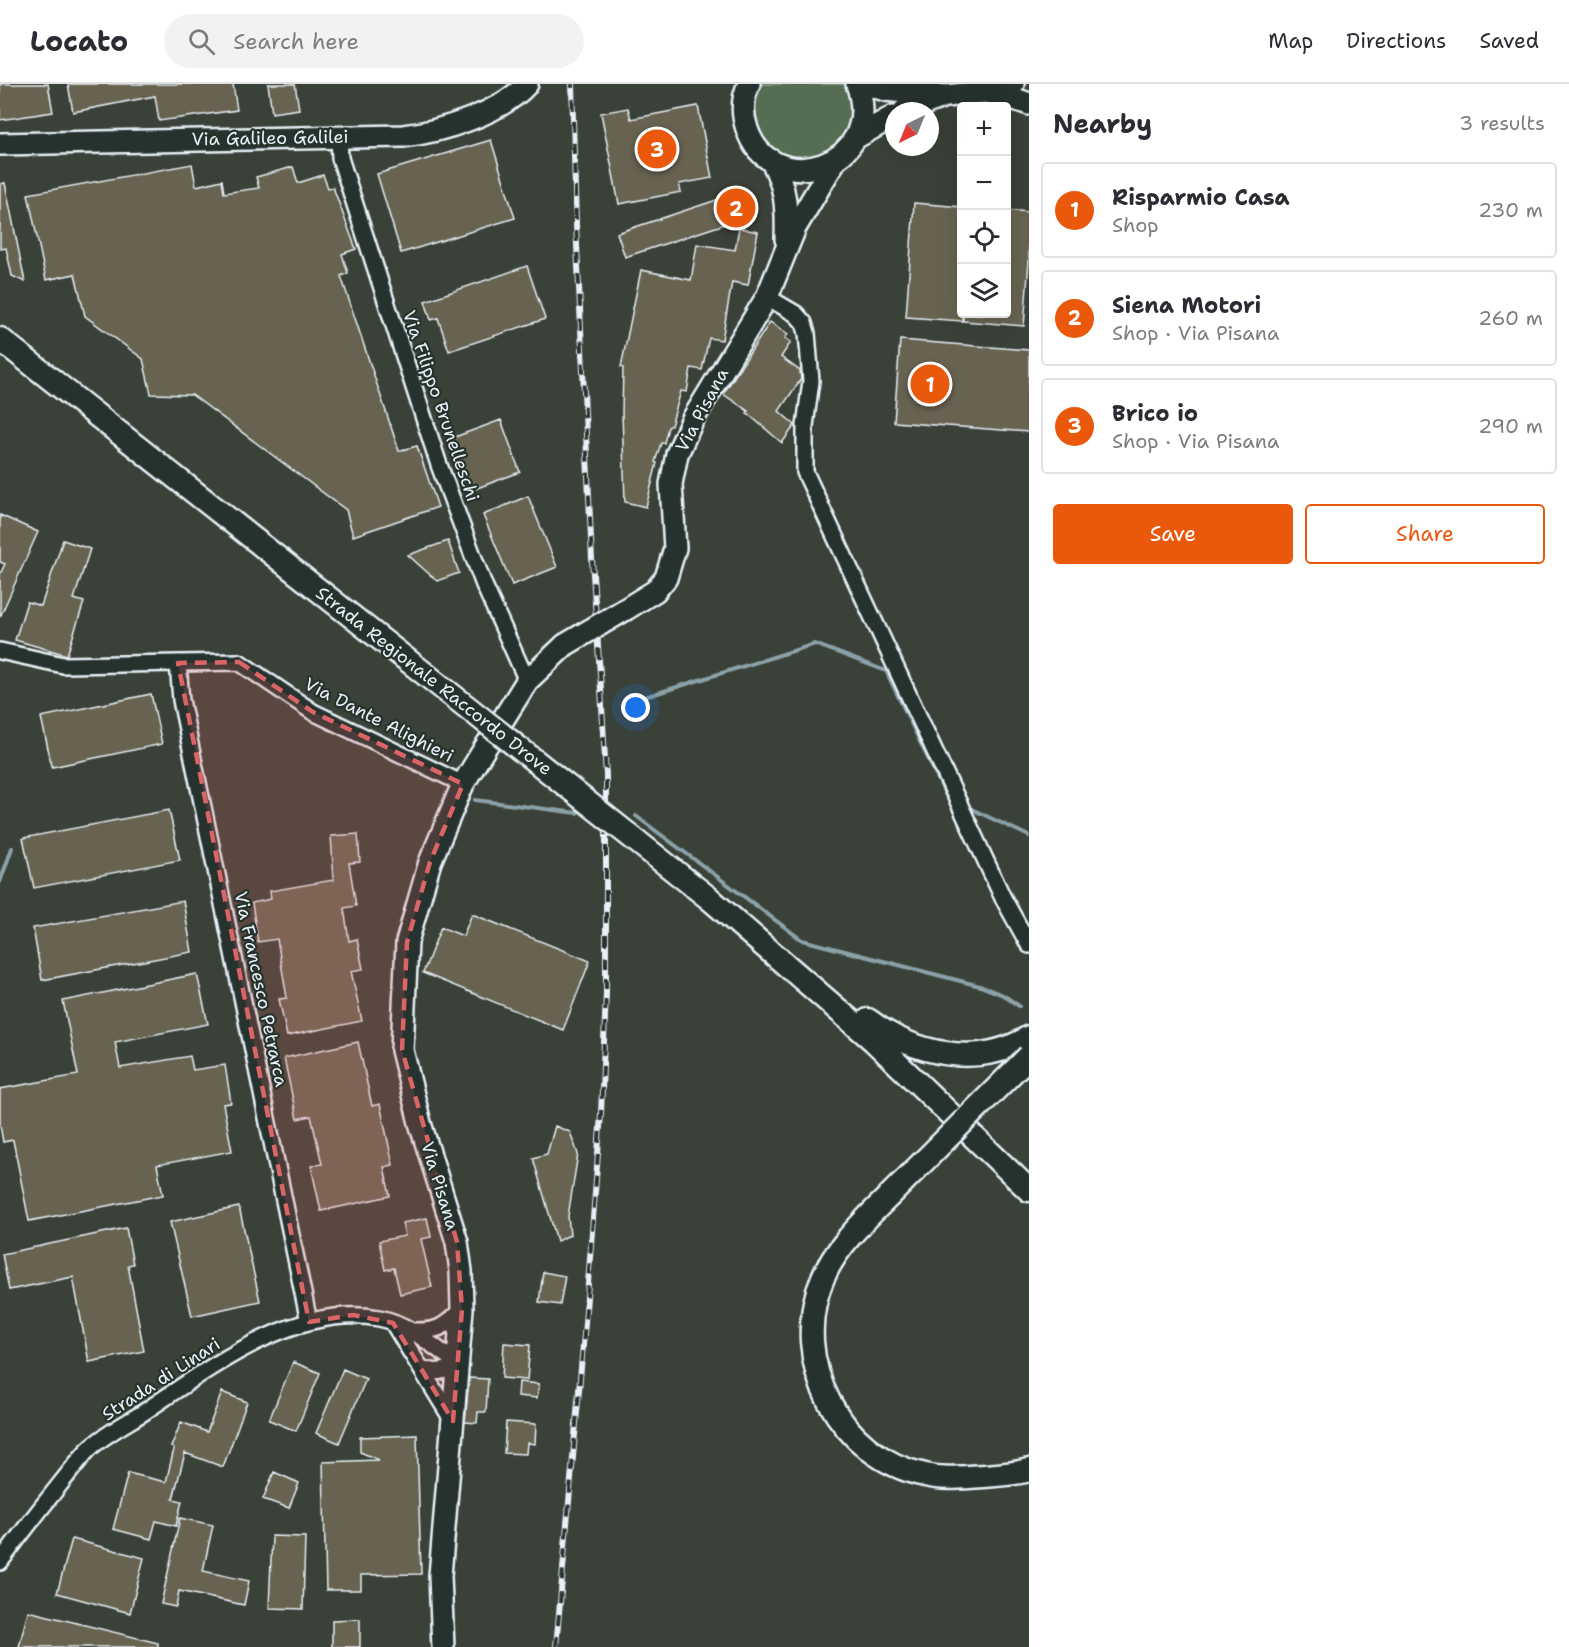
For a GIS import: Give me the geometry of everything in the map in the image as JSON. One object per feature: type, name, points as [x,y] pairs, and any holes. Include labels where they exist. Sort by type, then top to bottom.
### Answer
[{"type":"main road","name":"Strada Regionale Raccordo Drove","points":[[0,339],[710,899],[732,908],[762,930],[866,1026]]},
{"type":"main road","points":[[866,1026],[904,1043],[948,1054],[973,1054],[1003,1049],[1029,1037]]},
{"type":"main road","points":[[866,1026],[933,1096],[1029,1190]]},
{"type":"main road","points":[[866,1026],[880,1057],[895,1074],[1029,1205]]},
{"type":"main road","points":[[1029,1056],[849,1237],[825,1273],[817,1295],[813,1313],[812,1344],[816,1371],[822,1389],[837,1415],[875,1454],[894,1465],[923,1475],[960,1479],[1010,1475],[1029,1470]]},
{"type":"main road","points":[[984,1476],[1029,1455]]},
{"type":"street","name":"Via Galileo Galilei","points":[[0,144],[403,136],[434,130],[494,107],[516,95],[526,84]]},
{"type":"street","name":"Via Pisana","points":[[743,90],[744,120],[749,136],[758,149],[771,160],[787,167],[804,169],[821,166],[836,159],[847,150],[855,138],[861,125],[862,112],[857,84]]},
{"type":"street","points":[[867,84],[885,90],[946,96],[985,92],[1013,84]]},
{"type":"street","points":[[985,92],[1029,104]]},
{"type":"street","points":[[929,102],[946,96]]},
{"type":"street","points":[[855,138],[885,121]]},
{"type":"street","name":"Via Filippo Brunelleschi","points":[[339,137],[340,158],[435,453],[484,585],[527,681]]},
{"type":"street","name":"Via Pisana","points":[[502,721],[527,681],[565,645],[655,591],[666,578],[675,548],[671,484],[677,454],[693,419],[767,297],[785,248],[805,209],[836,159]]},
{"type":"street","name":"Via Pisana","points":[[771,160],[780,177],[785,195],[787,213],[785,248]]},
{"type":"street","points":[[767,297],[796,314],[804,323],[807,333],[811,381],[805,426],[805,472],[1002,898],[1029,945]]},
{"type":"street","name":"Via Dante Alighieri","points":[[0,651],[63,665],[239,662],[313,712],[463,784]]},
{"type":"street","name":"Via Francesco Petrarca","points":[[178,663],[181,700],[309,1322]]},
{"type":"street","name":"Via Pisana","points":[[443,1647],[440,1576],[462,1309],[461,1271],[457,1242],[420,1123],[402,1050],[407,942],[430,862],[463,784],[488,743]]},
{"type":"street","points":[[411,1331],[434,1331],[451,1321],[462,1309]]},
{"type":"street","name":"Strada di Linari","points":[[0,1562],[88,1449],[181,1387],[276,1332],[309,1322],[353,1315],[381,1318],[411,1331],[458,1364]]},
{"type":"street","points":[[393,1323],[453,1421]]},
{"type":"street","points":[[421,1368],[432,1373],[458,1364]]},
{"type":"highlighted area","points":[[239,662],[313,712],[463,784],[430,862],[407,942],[402,1050],[457,1242],[462,1309],[453,1421],[393,1323],[353,1315],[309,1322],[178,663]]},
{"type":"green space","points":[[759,84],[845,84],[852,110],[847,132],[834,147],[815,156],[795,158],[776,153],[761,140],[754,119],[755,93]]},
{"type":"building","points":[[0,84],[48,84],[53,112],[0,120]]},
{"type":"building","points":[[68,84],[233,84],[237,110],[159,121],[155,96],[73,112]]},
{"type":"building","points":[[268,84],[295,84],[299,109],[272,113]]},
{"type":"building","points":[[698,106],[712,178],[679,184],[681,192],[619,204],[601,113],[628,108],[631,119]]},
{"type":"building","points":[[491,140],[515,218],[401,253],[377,174]]},
{"type":"building","points":[[192,164],[196,186],[222,180],[224,193],[259,188],[256,177],[293,167],[298,183],[323,175],[328,188],[333,187],[356,249],[342,254],[348,273],[341,276],[399,451],[417,446],[438,507],[353,536],[346,510],[192,395],[151,394],[143,359],[85,316],[75,274],[46,280],[28,194]]},
{"type":"building","points":[[5,183],[25,282],[12,276],[6,248],[0,249],[0,184]]},
{"type":"building","points":[[741,192],[749,216],[625,257],[617,233]]},
{"type":"building","points":[[914,203],[957,207],[957,318],[962,318],[962,321],[906,317]]},
{"type":"building","points":[[1011,210],[1029,212],[1029,261],[1024,326],[963,321],[963,318],[1011,318]]},
{"type":"building","points":[[739,228],[758,232],[748,285],[732,282],[722,340],[709,338],[702,370],[691,368],[687,392],[681,391],[671,426],[668,427],[664,443],[661,443],[646,507],[625,502],[623,368],[621,367],[641,270],[691,280],[697,244],[735,250]]},
{"type":"building","points":[[527,266],[545,319],[449,351],[438,318],[431,320],[425,301]]},
{"type":"building","points":[[770,322],[788,334],[785,338],[791,342],[781,357],[800,371],[801,379],[779,411],[795,425],[782,443],[747,413],[748,411],[723,394]]},
{"type":"building","points":[[900,340],[1029,350],[1029,432],[894,422]]},
{"type":"building","points":[[501,420],[520,472],[472,490],[452,438]]},
{"type":"building","points":[[528,496],[557,567],[512,585],[483,515]]},
{"type":"building","points":[[0,515],[38,532],[0,617],[0,574],[5,564],[0,562]]},
{"type":"building","points":[[63,540],[90,549],[74,599],[84,602],[67,655],[15,640],[27,602],[41,606]]},
{"type":"building","points":[[448,541],[459,573],[437,581],[408,555]]},
{"type":"building","points":[[151,694],[162,744],[52,767],[41,717]]},
{"type":"building","points":[[169,810],[180,860],[34,888],[23,838]]},
{"type":"building","points":[[358,834],[360,862],[349,863],[356,906],[344,908],[349,941],[357,939],[363,969],[351,971],[362,1021],[287,1036],[279,999],[287,998],[277,939],[258,942],[252,903],[271,899],[270,891],[334,880],[331,836]]},
{"type":"building","points":[[183,901],[192,952],[42,980],[33,928]]},
{"type":"building","points":[[472,914],[590,961],[563,1030],[423,973],[441,927],[463,936]]},
{"type":"building","points":[[197,974],[208,1024],[115,1042],[120,1068],[190,1056],[193,1070],[225,1065],[231,1103],[223,1104],[232,1151],[157,1165],[163,1195],[29,1221],[13,1140],[3,1142],[0,1125],[0,1089],[78,1075],[63,1001]]},
{"type":"building","points":[[358,1042],[372,1106],[380,1104],[393,1165],[384,1167],[390,1196],[321,1211],[311,1166],[322,1164],[311,1116],[297,1119],[284,1058]]},
{"type":"building","points":[[555,1126],[570,1132],[578,1154],[568,1216],[570,1235],[557,1241],[533,1158],[547,1154]]},
{"type":"building","points":[[239,1207],[260,1301],[192,1316],[170,1222]]},
{"type":"building","points":[[427,1218],[431,1237],[421,1239],[432,1287],[400,1294],[394,1268],[385,1270],[379,1241],[405,1236],[402,1223]]},
{"type":"building","points":[[126,1228],[133,1264],[128,1265],[144,1351],[89,1362],[73,1277],[9,1290],[2,1254]]},
{"type":"building","points":[[543,1272],[565,1276],[560,1305],[539,1302]]},
{"type":"building","points":[[504,1343],[530,1345],[527,1380],[502,1378]]},
{"type":"building","points":[[293,1362],[320,1373],[296,1431],[269,1420]]},
{"type":"building","points":[[343,1369],[366,1379],[339,1443],[316,1433]]},
{"type":"building","points":[[469,1378],[488,1379],[486,1412],[478,1412],[477,1423],[465,1422]]},
{"type":"building","points":[[519,1382],[539,1384],[537,1398],[518,1396]]},
{"type":"building","points":[[222,1392],[247,1402],[223,1467],[185,1453],[173,1499],[182,1501],[176,1526],[156,1521],[151,1539],[113,1529],[128,1473],[166,1482],[174,1449],[171,1447],[181,1422],[207,1432]]},
{"type":"building","points":[[506,1422],[536,1424],[535,1444],[527,1443],[526,1454],[504,1453]]},
{"type":"building","points":[[417,1435],[421,1574],[361,1575],[361,1590],[326,1590],[323,1462],[379,1460],[360,1452],[360,1437]]},
{"type":"building","points":[[274,1472],[299,1483],[289,1508],[263,1499]]},
{"type":"building","points":[[180,1518],[213,1525],[203,1571],[249,1581],[244,1605],[179,1591],[176,1607],[161,1604]]},
{"type":"building","points":[[272,1536],[305,1537],[303,1609],[269,1608]]},
{"type":"building","points":[[72,1539],[144,1558],[130,1613],[57,1593]]},
{"type":"building","points":[[28,1611],[158,1643],[158,1647],[19,1647]]},
{"type":"building","points":[[360,1619],[360,1647],[332,1647],[332,1620]]},
{"type":"waterway","points":[[645,697],[815,644],[886,671],[947,798],[953,801]]},
{"type":"waterway","points":[[475,800],[577,813]]},
{"type":"waterway","points":[[965,806],[1029,836]]},
{"type":"waterway","points":[[636,816],[802,940],[980,986],[1003,995],[1019,1006]]},
{"type":"waterway","points":[[0,882],[12,848]]},
{"type":"railway","points":[[556,1647],[601,1114],[606,993],[606,776],[592,560],[576,224],[572,84]]},
{"type":"place","name":"Brico io","points":[[657,149]]},
{"type":"place","name":"Siena Motori","points":[[736,208]]},
{"type":"place","name":"Risparmio Casa","points":[[930,384]]}]
